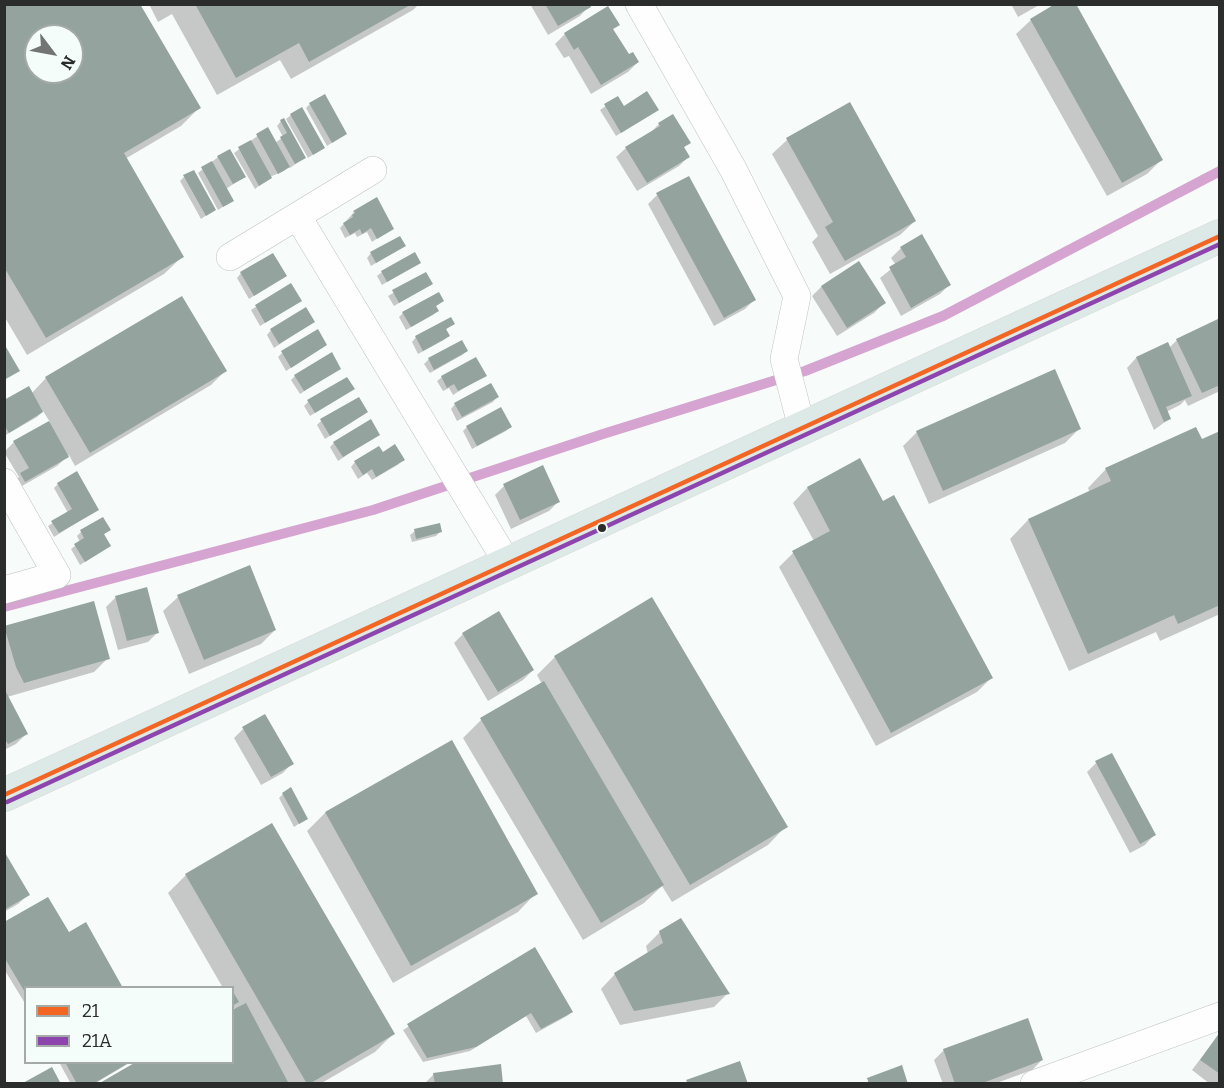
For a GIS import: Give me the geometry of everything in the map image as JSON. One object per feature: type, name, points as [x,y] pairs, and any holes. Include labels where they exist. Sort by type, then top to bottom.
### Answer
[{"type":"main road","points":[[4,795],[1220,236]]},
{"type":"street","points":[[639,4],[732,169],[797,296],[784,359],[802,428]]},
{"type":"street","points":[[230,257],[373,170]]},
{"type":"street","points":[[298,217],[508,564]]},
{"type":"street","points":[[4,483],[57,575],[4,590]]},
{"type":"street","points":[[1034,1083],[1220,1016]]},
{"type":"building","points":[[4,4],[140,4],[201,108],[124,153],[184,257],[46,338],[4,267]]},
{"type":"building","points":[[195,4],[412,4],[309,62],[299,43],[236,78]]},
{"type":"building","points":[[545,4],[590,4],[591,7],[558,26]]},
{"type":"building","points":[[1055,4],[1076,4],[1163,160],[1122,183],[1030,19]]},
{"type":"building","points":[[608,6],[620,25],[613,29],[629,54],[633,52],[639,62],[601,85],[578,47],[574,50],[564,33]]},
{"type":"building","points":[[647,91],[659,110],[621,133],[604,104],[618,96],[624,106]]},
{"type":"building","points":[[325,94],[347,134],[332,143],[309,103]]},
{"type":"building","points":[[850,102],[916,221],[845,261],[825,227],[833,222],[786,138]]},
{"type":"building","points":[[302,107],[325,148],[313,155],[290,114]]},
{"type":"building","points":[[673,114],[691,143],[684,147],[690,157],[647,183],[625,147],[660,126],[658,123]]},
{"type":"building","points":[[284,118],[306,158],[295,164],[280,137],[287,133],[280,120]]},
{"type":"building","points":[[268,127],[290,167],[278,174],[256,134]]},
{"type":"building","points":[[251,140],[272,178],[259,186],[238,147]]},
{"type":"building","points":[[230,149],[246,177],[233,184],[217,156]]},
{"type":"building","points":[[212,161],[234,201],[223,207],[201,167]]},
{"type":"building","points":[[194,170],[216,210],[206,216],[183,175]]},
{"type":"building","points":[[689,176],[756,300],[724,318],[656,193]]},
{"type":"building","points":[[377,197],[394,229],[377,239],[371,228],[362,234],[360,229],[350,235],[343,223],[353,217],[355,213],[353,211]]},
{"type":"building","points":[[922,234],[951,285],[911,308],[889,267],[906,257],[900,247]]},
{"type":"building","points":[[400,236],[406,246],[376,263],[370,252]]},
{"type":"building","points":[[415,252],[421,263],[387,282],[381,271]]},
{"type":"building","points":[[273,253],[287,276],[254,296],[240,272]]},
{"type":"building","points":[[859,261],[886,303],[847,328],[821,286]]},
{"type":"building","points":[[426,272],[433,284],[399,303],[392,290]]},
{"type":"building","points":[[291,283],[302,301],[265,323],[255,305]]},
{"type":"building","points":[[439,292],[444,301],[436,306],[439,311],[411,327],[402,312]]},
{"type":"building","points":[[182,296],[227,371],[90,453],[45,377]]},
{"type":"building","points":[[306,307],[315,322],[279,344],[270,329]]},
{"type":"building","points":[[451,317],[455,324],[446,329],[450,336],[423,351],[415,336]]},
{"type":"building","points":[[1220,318],[1220,385],[1202,393],[1176,339]]},
{"type":"building","points":[[318,329],[327,345],[291,368],[281,351]]},
{"type":"building","points":[[462,340],[468,351],[434,370],[428,358]]},
{"type":"building","points":[[1168,342],[1192,396],[1166,407],[1171,419],[1164,422],[1136,357]]},
{"type":"building","points":[[6,347],[20,371],[4,380],[4,348]]},
{"type":"building","points":[[332,352],[341,369],[304,391],[294,375]]},
{"type":"building","points":[[476,357],[487,376],[458,391],[454,384],[447,388],[441,376]]},
{"type":"building","points":[[1055,369],[1081,429],[943,491],[916,431]]},
{"type":"building","points":[[347,377],[355,389],[315,413],[307,400]]},
{"type":"building","points":[[491,383],[499,397],[462,417],[454,403]]},
{"type":"building","points":[[29,386],[43,412],[9,433],[4,425],[4,400]]},
{"type":"building","points":[[359,397],[368,412],[330,436],[320,419]]},
{"type":"building","points":[[501,407],[512,427],[477,446],[466,426]]},
{"type":"building","points":[[371,419],[380,435],[343,457],[333,442]]},
{"type":"building","points":[[49,421],[69,457],[25,482],[20,473],[29,468],[13,441]]},
{"type":"building","points":[[1196,427],[1202,439],[1220,431],[1220,605],[1178,624],[1174,615],[1088,654],[1028,519],[1111,481],[1105,468]]},
{"type":"building","points":[[395,444],[405,460],[376,477],[372,469],[363,475],[354,461],[379,446],[383,452]]},
{"type":"building","points":[[860,458],[883,501],[894,495],[993,678],[891,733],[792,551],[830,531],[807,487]]},
{"type":"building","points":[[543,465],[560,502],[520,520],[503,484]]},
{"type":"building","points":[[77,471],[99,510],[59,533],[51,521],[72,509],[57,483]]},
{"type":"building","points":[[103,517],[111,530],[104,534],[111,546],[85,562],[74,544],[84,538],[80,530]]},
{"type":"building","points":[[440,523],[442,532],[416,539],[414,529]]},
{"type":"building","points":[[250,565],[276,630],[204,660],[177,595]]},
{"type":"building","points":[[147,587],[159,633],[127,641],[115,596]]},
{"type":"building","points":[[652,597],[788,827],[690,885],[554,656]]},
{"type":"building","points":[[94,601],[110,659],[24,683],[16,667],[4,626]]},
{"type":"building","points":[[499,611],[534,670],[498,692],[462,633]]},
{"type":"building","points":[[544,681],[664,885],[601,923],[480,718]]},
{"type":"building","points":[[4,688],[28,734],[8,744],[4,738]]},
{"type":"building","points":[[265,714],[294,764],[271,777],[242,727]]},
{"type":"building","points":[[452,740],[538,894],[411,966],[325,812]]},
{"type":"building","points":[[1112,753],[1156,835],[1140,844],[1095,761]]},
{"type":"building","points":[[291,787],[308,819],[299,824],[282,793]]},
{"type":"building","points":[[272,823],[395,1034],[309,1084],[185,874]]},
{"type":"building","points":[[4,851],[30,895],[4,910]]},
{"type":"building","points":[[48,897],[69,932],[86,922],[122,986],[24,986],[24,991],[4,957],[4,922]]},
{"type":"building","points":[[681,918],[730,994],[634,1011],[614,973],[663,943],[659,931]]},
{"type":"building","points":[[535,947],[573,1012],[541,1029],[531,1013],[476,1047],[427,1058],[407,1024]]},
{"type":"building","points":[[234,993],[239,1002],[234,1005]]},
{"type":"building","points":[[246,1003],[289,1084],[98,1084],[133,1064],[234,1064],[234,1009]]},
{"type":"building","points":[[1028,1018],[1043,1060],[980,1084],[955,1084],[943,1049]]},
{"type":"building","points":[[1220,1032],[1220,1074],[1200,1060]]},
{"type":"building","points":[[740,1061],[748,1084],[688,1084],[686,1080]]},
{"type":"building","points":[[66,1064],[127,1064],[93,1084],[77,1084]]},
{"type":"building","points":[[501,1064],[503,1084],[435,1084],[433,1073]]},
{"type":"building","points":[[902,1065],[908,1084],[869,1084],[867,1078]]},
{"type":"building","points":[[52,1067],[61,1084],[21,1084]]},
{"type":"waterway","points":[[4,607],[373,510],[603,434],[805,371],[943,316],[1220,171]]},
{"type":"transit line","name":"21","points":[[4,795],[1220,236]]},
{"type":"transit line","name":"21A","points":[[7,802],[1220,244]]}]
